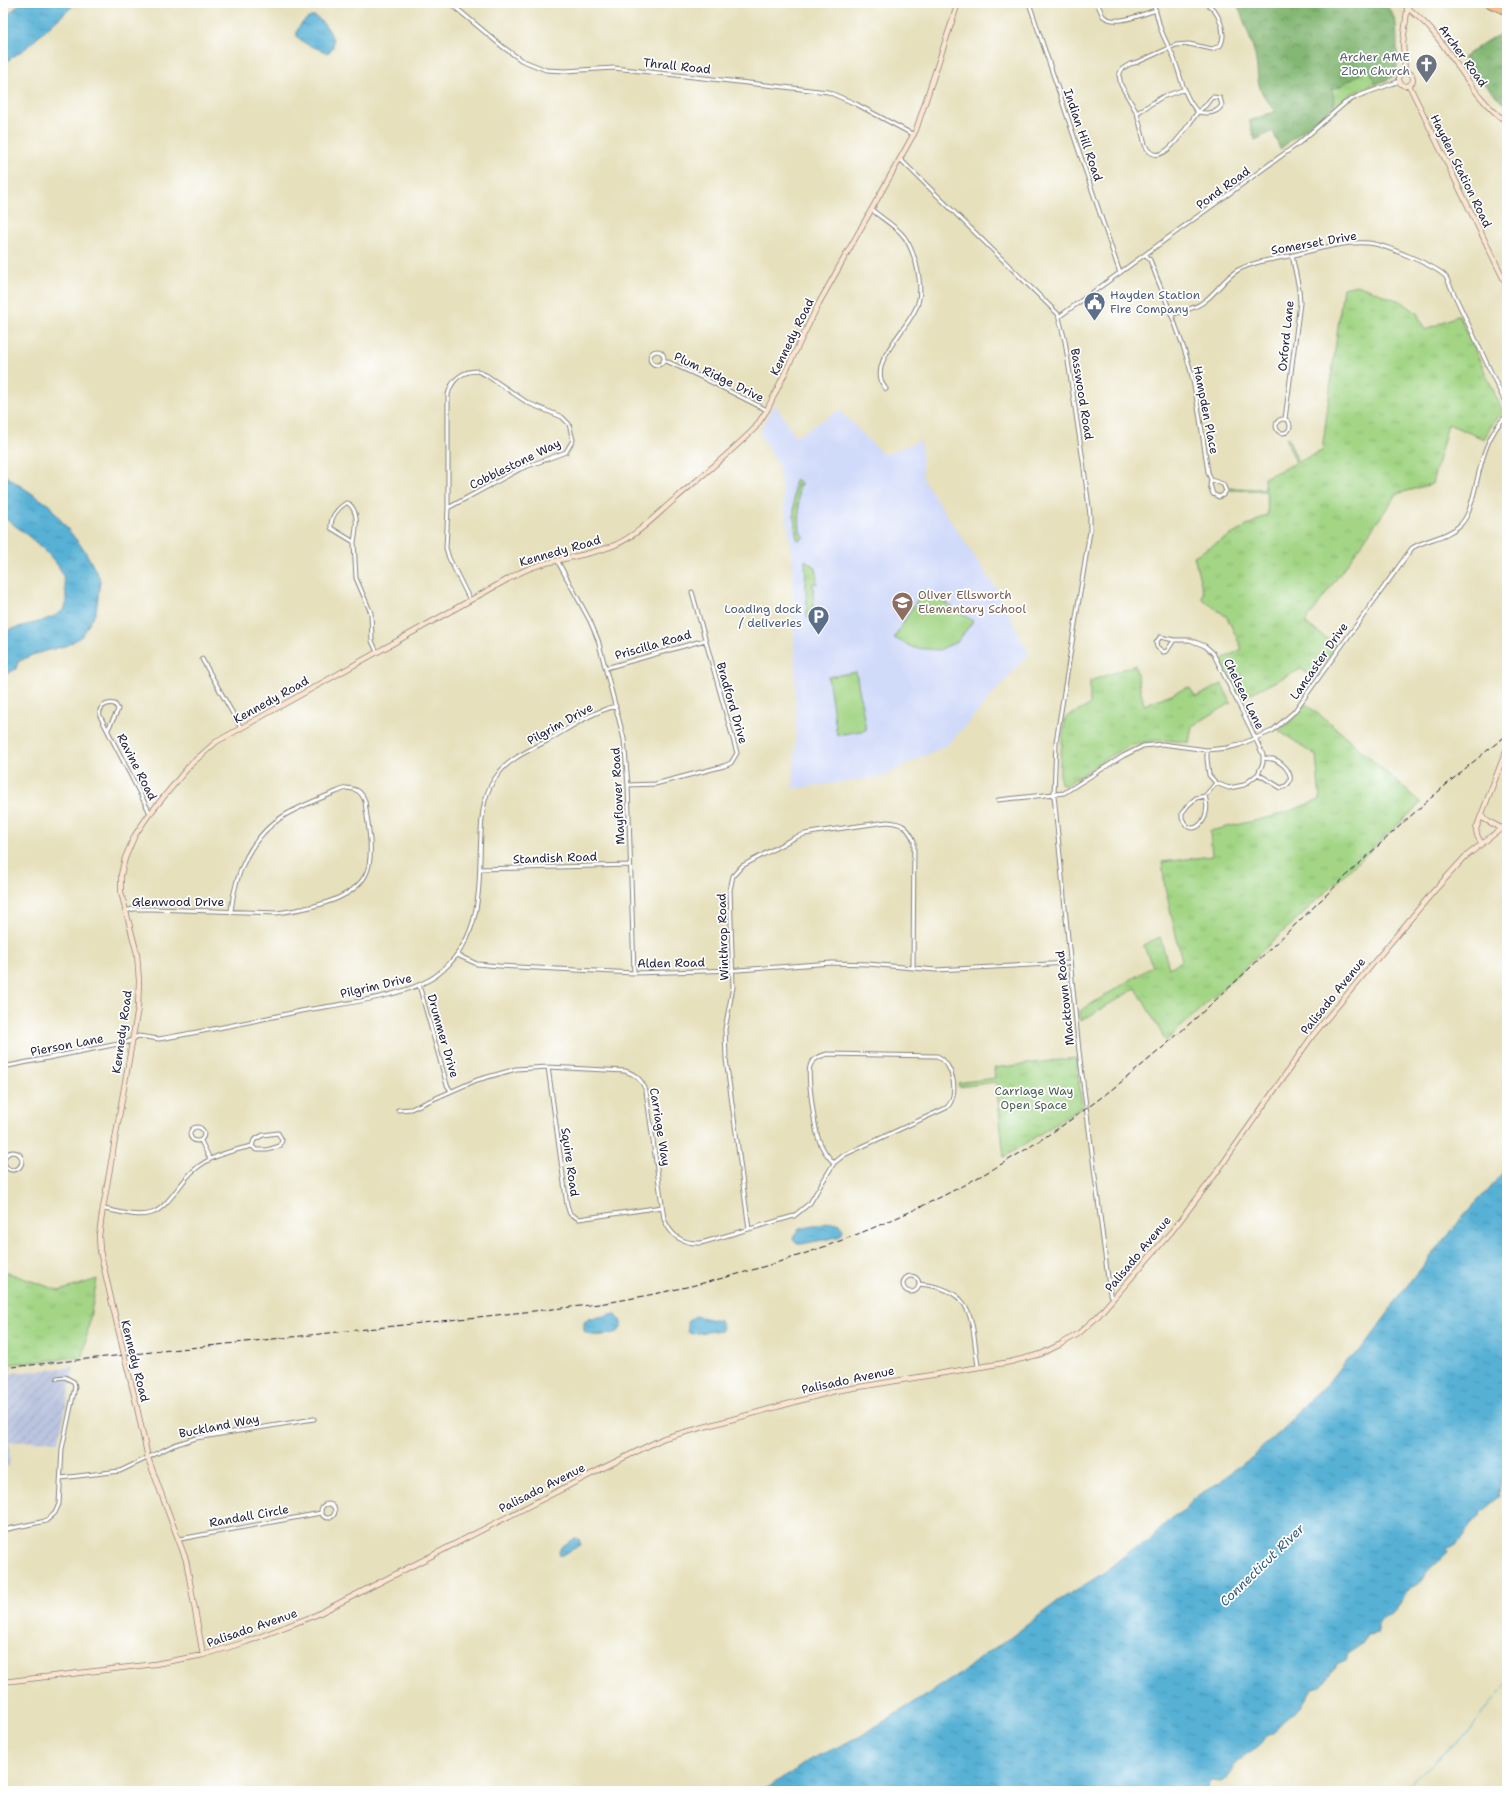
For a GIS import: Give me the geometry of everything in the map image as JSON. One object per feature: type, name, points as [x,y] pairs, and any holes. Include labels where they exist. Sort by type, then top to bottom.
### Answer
[{"type":"highway","points":[[1487,3],[1507,12]]},
{"type":"street","name":"Thrall Road","points":[[450,3],[521,60],[546,70],[565,71],[614,68],[828,92],[856,104],[914,136]]},
{"type":"street","name":"Kennedy Road","points":[[202,1655],[189,1572],[180,1539],[160,1492],[148,1458],[100,1251],[99,1236],[103,1209],[138,1008],[139,981],[135,944],[125,911],[121,883],[125,858],[135,835],[150,813],[197,758],[216,742],[532,567],[614,546],[634,534],[746,437],[761,420],[767,410],[819,303],[914,136],[926,104],[958,3]]},
{"type":"street","name":"Indian Hill Road","points":[[1029,3],[1120,273]]},
{"type":"street","points":[[1097,3],[1102,16],[1111,20],[1125,19],[1156,10]]},
{"type":"street","points":[[1153,3],[1160,27],[1170,48],[1188,100],[1198,112],[1211,113],[1217,111],[1222,105],[1222,101],[1220,98],[1213,97],[1198,112],[1179,140],[1160,154],[1155,154],[1147,150],[1137,113],[1121,85],[1119,75],[1122,69],[1130,64],[1170,48],[1176,45],[1189,44],[1212,49],[1220,46],[1223,39],[1221,24],[1213,8],[1205,3]]},
{"type":"street","name":"Archer Road","points":[[1402,3],[1408,5],[1434,33],[1485,103],[1507,122]]},
{"type":"street","points":[[1405,72],[1402,43],[1408,5]]},
{"type":"street","points":[[1405,72],[1410,73],[1413,77],[1412,82],[1409,85],[1404,85],[1400,81],[1400,76],[1405,72]]},
{"type":"street","name":"Pond Road","points":[[1060,316],[1299,143],[1344,103],[1358,96],[1400,81]]},
{"type":"street","name":"Hayden Station Road","points":[[1409,85],[1507,286]]},
{"type":"street","points":[[1137,113],[1162,97],[1185,89]]},
{"type":"street","points":[[900,160],[1060,316]]},
{"type":"street","points":[[872,210],[901,234],[908,243],[917,271],[920,293],[913,315],[882,363],[880,378],[881,384],[886,389]]},
{"type":"street","name":"Somerset Drive","points":[[1171,315],[1201,304],[1230,276],[1239,270],[1262,261],[1345,244],[1371,243],[1428,264],[1442,272],[1446,277],[1507,406]]},
{"type":"street","name":"Hampden Place","points":[[1146,255],[1150,260],[1171,315],[1190,371],[1198,406],[1208,472],[1211,480],[1210,485],[1213,494],[1219,497],[1223,495],[1226,490],[1223,484],[1211,480]]},
{"type":"street","name":"Oxford Lane","points":[[1285,419],[1300,303],[1299,289],[1292,255]]},
{"type":"street","name":"Basswood Road","points":[[1060,316],[1065,341],[1090,515],[1090,531],[1064,695]]},
{"type":"street","name":"Plum Ridge Drive","points":[[653,351],[660,352],[664,355],[664,360],[658,365],[654,364],[650,359],[650,355],[653,351]]},
{"type":"street","name":"Plum Ridge Drive","points":[[664,360],[702,377],[767,410]]},
{"type":"street","name":"Cobblestone Way","points":[[448,508],[520,469],[566,452],[573,440],[569,424],[562,417],[519,398],[486,375],[472,371],[458,376],[452,384],[448,395],[448,508],[446,548],[449,558],[470,600]]},
{"type":"street","name":"Lancaster Drive","points":[[998,800],[1064,793],[1123,756],[1143,746],[1162,744],[1207,750],[1226,748],[1256,739],[1272,731],[1294,712],[1412,548],[1452,531],[1463,521],[1471,504],[1487,444],[1495,430],[1507,415]]},
{"type":"street","name":"Oxford Lane","points":[[1280,419],[1285,419],[1289,422],[1289,429],[1286,432],[1279,432],[1276,429],[1275,424],[1280,419]]},
{"type":"street","points":[[354,542],[331,528],[331,522],[338,508],[346,503],[348,503],[355,510],[354,542],[356,578],[371,613],[372,641],[378,652]]},
{"type":"street","name":"Mayflower Road","points":[[557,560],[590,620],[606,668],[624,739],[628,785],[634,973]]},
{"type":"street","name":"Bradford Drive","points":[[628,785],[665,782],[724,766],[731,763],[737,753],[692,592]]},
{"type":"street","name":"Chelsea Lane","points":[[1174,640],[1167,651],[1160,650],[1157,647],[1156,643],[1160,637],[1163,636],[1174,640],[1182,639],[1198,642],[1213,653],[1264,758]]},
{"type":"street","name":"Priscilla Road","points":[[606,668],[705,640]]},
{"type":"street","points":[[202,659],[241,728]]},
{"type":"street","name":"Macktown Road","points":[[1064,695],[1056,742],[1054,795],[1079,1052],[1110,1294],[1114,1298]]},
{"type":"street","name":"Ravine Road","points":[[108,730],[118,709],[115,704],[111,703],[102,707],[99,712],[108,730],[150,813]]},
{"type":"street","name":"Pilgrim Drive","points":[[133,1039],[138,1036],[159,1039],[173,1037],[381,996],[408,990],[439,973],[457,955],[467,940],[475,919],[480,869],[482,808],[488,792],[499,772],[519,757],[596,713],[616,706]]},
{"type":"street","points":[[1481,843],[1476,831],[1507,748]]},
{"type":"street","points":[[1207,750],[1208,771],[1212,779],[1222,786],[1236,788],[1244,785],[1258,774],[1264,758],[1273,759],[1285,766],[1291,779],[1289,784],[1281,788],[1258,774]]},
{"type":"street","points":[[1205,796],[1207,804],[1206,817],[1197,827],[1192,828],[1187,826],[1182,818],[1182,813],[1196,798],[1205,796],[1216,783]]},
{"type":"street","name":"Glenwood Drive","points":[[125,911],[133,909],[152,909],[252,913],[296,910],[336,899],[358,884],[367,872],[370,858],[365,800],[362,794],[356,788],[346,788],[295,810],[273,824],[259,837],[239,872],[233,893],[231,911]]},
{"type":"street","points":[[1482,814],[1484,819],[1501,828]]},
{"type":"street","name":"Winthrop Road","points":[[749,1229],[726,1059],[725,1034],[732,999],[730,890],[731,881],[737,870],[747,863],[805,834],[887,822],[898,823],[906,828],[914,841],[913,968]]},
{"type":"street","name":"Palisado Avenue","points":[[3,1682],[135,1666],[202,1655],[246,1642],[316,1615],[664,1438],[835,1391],[1025,1359],[1051,1350],[1085,1328],[1114,1298],[1176,1226],[1212,1179],[1323,1022],[1465,857],[1507,824]]},
{"type":"street","name":"Standish Road","points":[[480,869],[630,865]]},
{"type":"street","name":"Alden Road","points":[[457,955],[477,964],[634,973],[732,970],[839,963],[959,970],[1070,963]]},
{"type":"street","name":"Drummer Drive","points":[[419,985],[451,1091]]},
{"type":"street","name":"Pierson Lane","points":[[3,1067],[128,1042],[133,1039]]},
{"type":"street","name":"Carriage Way","points":[[398,1110],[411,1109],[477,1080],[516,1069],[548,1067],[625,1071],[634,1073],[644,1084],[646,1091],[664,1219],[672,1233],[681,1241],[687,1243],[701,1243],[794,1216],[810,1203],[834,1163],[844,1155],[950,1105],[953,1092],[951,1070],[945,1060],[938,1056],[906,1054],[827,1054],[816,1059],[810,1068],[809,1073],[817,1135],[822,1148],[834,1163]]},
{"type":"street","name":"Squire Road","points":[[548,1067],[569,1211],[573,1216],[579,1219],[662,1207]]},
{"type":"street","points":[[194,1127],[199,1127],[203,1130],[204,1137],[201,1141],[196,1142],[190,1138],[190,1133],[194,1127]]},
{"type":"street","points":[[278,1133],[282,1140],[280,1146],[267,1150],[256,1150],[252,1146],[254,1140],[263,1135],[278,1133]]},
{"type":"street","points":[[201,1141],[210,1159]]},
{"type":"street","points":[[103,1209],[137,1214],[152,1213],[164,1204],[190,1173],[210,1159],[228,1152],[252,1146]]},
{"type":"street","points":[[11,1153],[19,1155],[22,1160],[20,1167],[15,1170],[7,1168],[4,1164],[5,1158],[11,1153]]},
{"type":"street","points":[[911,1276],[916,1277],[919,1284],[917,1290],[912,1292],[905,1289],[903,1284],[905,1279],[911,1276]]},
{"type":"street","points":[[919,1284],[945,1288],[956,1295],[964,1304],[971,1320],[978,1366]]},
{"type":"street","points":[[3,1530],[39,1523],[50,1518],[58,1509],[62,1449],[75,1387],[74,1382],[65,1377],[57,1378]]},
{"type":"street","name":"Buckland Way","points":[[61,1478],[120,1471],[174,1445],[196,1438],[314,1419]]},
{"type":"street","name":"Randall Circle","points":[[180,1539],[321,1513],[330,1518],[334,1515],[335,1508],[332,1505],[325,1505],[322,1508],[321,1513]]},
{"type":"shaded area","name":"Oliver Ellsworth Elementary School","points":[[775,404],[796,437],[839,410],[884,455],[921,440],[923,479],[997,590],[1029,654],[949,744],[880,777],[793,789],[796,731],[792,557],[778,464],[759,433]]},
{"type":"shaded area","points":[[74,1367],[59,1441],[10,1442],[9,1467],[3,1466],[3,1374]]},
{"type":"green space","points":[[1237,3],[1383,3],[1388,7],[1396,24],[1396,74],[1389,79],[1376,84],[1369,69],[1339,87],[1332,89],[1335,105],[1280,149],[1273,131],[1255,140],[1249,121],[1276,111],[1261,91],[1255,55]]},
{"type":"green space","points":[[1507,31],[1507,107],[1468,67],[1463,58],[1485,42]]},
{"type":"green space","points":[[1369,68],[1376,84],[1350,94],[1335,105],[1332,89],[1339,87]]},
{"type":"green space","points":[[1357,285],[1402,302],[1417,313],[1425,330],[1459,315],[1503,412],[1491,426],[1484,439],[1448,424],[1432,484],[1397,494],[1305,623],[1336,645],[1313,677],[1301,669],[1239,699],[1220,660],[1242,649],[1227,617],[1202,599],[1203,592],[1194,556],[1268,514],[1266,491],[1230,490],[1230,488],[1265,489],[1264,478],[1296,463],[1286,438],[1288,437],[1298,462],[1322,451],[1343,288]]},
{"type":"green space","points":[[796,480],[800,482],[801,485],[798,485],[800,532],[804,537],[800,540],[797,540],[794,518],[794,483]]},
{"type":"green space","points":[[805,560],[816,568],[817,584],[813,583],[814,613],[818,617],[812,622],[807,617]]},
{"type":"green space","points":[[926,590],[973,621],[958,641],[939,650],[914,648],[894,638],[922,592]]},
{"type":"green space","points":[[1135,665],[1144,705],[1189,687],[1196,697],[1222,684],[1231,703],[1192,726],[1189,743],[1169,740],[1137,744],[1123,749],[1066,785],[1062,785],[1060,780],[1060,763],[1065,718],[1090,705],[1090,681]]},
{"type":"green space","points":[[856,672],[866,730],[837,735],[828,677]]},
{"type":"green space","points":[[1305,704],[1329,722],[1421,803],[1166,1041],[1136,988],[1081,1021],[1080,1011],[1153,966],[1143,945],[1160,937],[1169,968],[1182,961],[1165,887],[1162,862],[1212,856],[1210,831],[1275,816],[1320,800],[1316,755],[1279,731],[1293,719]]},
{"type":"green space","name":"Carriage Way Open Space","points":[[1076,1058],[1082,1107],[1004,1157],[996,1082],[959,1087],[958,1083],[995,1078],[994,1068]]},
{"type":"green space","points":[[3,1271],[60,1291],[97,1279],[83,1357],[3,1365]]},
{"type":"water","points":[[21,3],[76,3],[26,48],[3,64],[3,19]]},
{"type":"water","points":[[315,16],[331,33],[333,47],[328,53],[306,44],[297,37],[299,26],[308,18]]},
{"type":"water","points":[[3,474],[49,505],[85,551],[99,577],[100,582],[96,612],[82,636],[68,645],[32,655],[18,662],[16,669],[3,676],[3,632],[54,616],[65,608],[66,598],[63,576],[55,562],[34,541],[3,517]]},
{"type":"water","name":"Connecticut River","points":[[1507,1169],[1507,1477],[1500,1481],[1499,1497],[1480,1513],[1481,1516],[1457,1543],[1447,1548],[1448,1553],[1426,1573],[1422,1581],[1405,1592],[1393,1614],[1381,1620],[1378,1625],[1378,1633],[1368,1635],[1362,1644],[1347,1654],[1347,1658],[1336,1665],[1328,1679],[1317,1688],[1312,1689],[1300,1708],[1283,1722],[1274,1734],[1265,1738],[1260,1745],[1234,1765],[1226,1779],[1221,1782],[1210,1781],[1206,1791],[760,1791],[787,1776],[812,1759],[859,1737],[963,1672],[986,1653],[1006,1641],[1058,1601],[1102,1574],[1130,1551],[1149,1541],[1171,1518],[1184,1510],[1197,1496],[1220,1482],[1233,1470],[1250,1459],[1294,1418],[1312,1396],[1328,1384],[1345,1362],[1359,1352],[1399,1296],[1461,1219]]},
{"type":"water","points":[[833,1222],[838,1223],[843,1229],[842,1234],[838,1237],[802,1244],[797,1244],[793,1240],[794,1235],[799,1229]]},
{"type":"water","points":[[615,1314],[620,1320],[622,1326],[618,1332],[605,1335],[591,1335],[584,1331],[584,1322],[589,1319]]},
{"type":"water","points":[[695,1316],[720,1321],[723,1328],[722,1330],[692,1334],[688,1332],[687,1322]]},
{"type":"water","points":[[574,1539],[579,1539],[581,1545],[560,1556],[559,1552],[561,1547]]},
{"type":"waterway","points":[[1401,1791],[1471,1730],[1507,1682]]},
{"type":"railway","points":[[3,1368],[599,1304],[673,1290],[745,1272],[815,1250],[884,1223],[950,1192],[1014,1156],[1076,1116],[1136,1070],[1230,987],[1411,815],[1458,774],[1507,735]]},
{"type":"place","name":"Archer AME Zion Church","points":[[1426,84]]},
{"type":"place","name":"Hayden Station Fire Company","points":[[1094,322]]},
{"type":"place","name":"Oliver Ellsworth Elementary School","points":[[903,622]]},
{"type":"place","name":"Loading dock / deliveries","points":[[818,636]]}]
